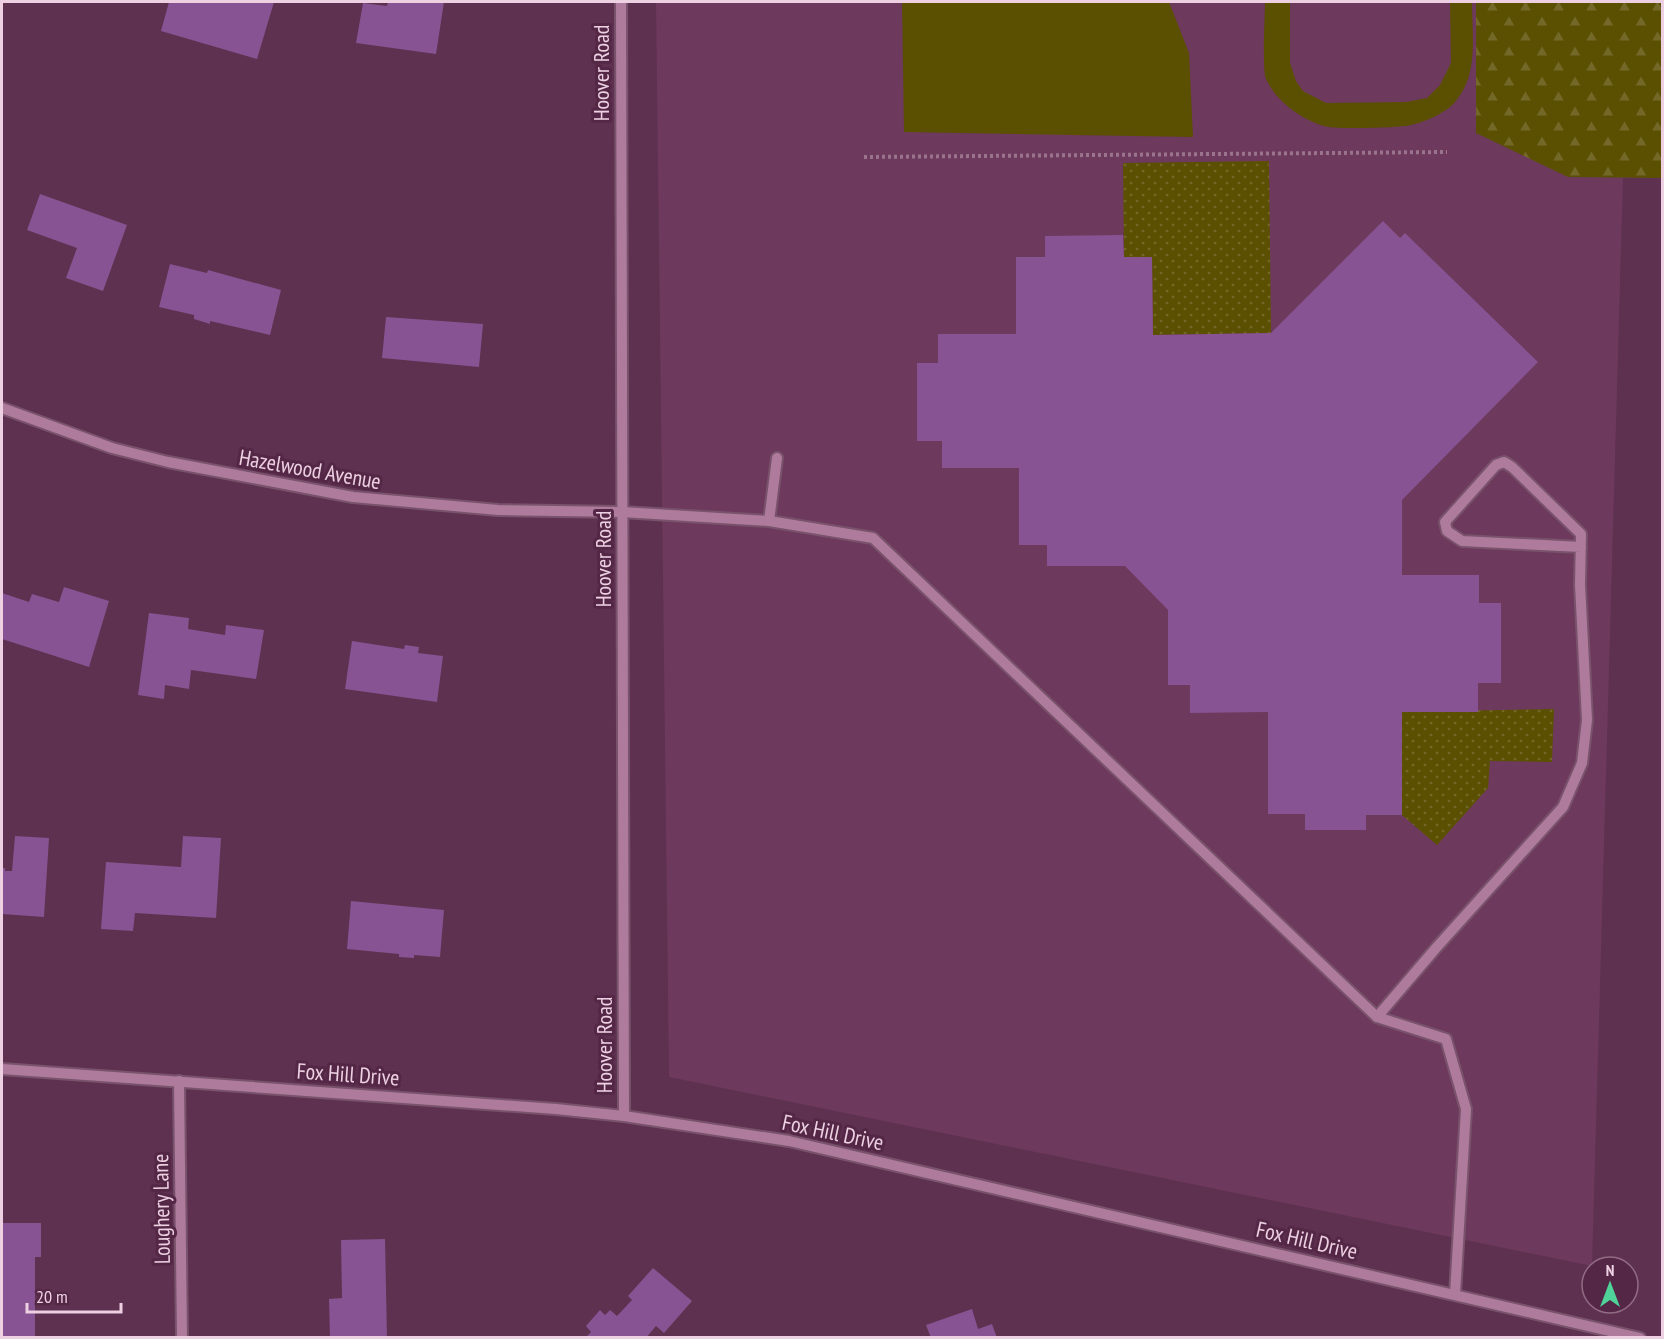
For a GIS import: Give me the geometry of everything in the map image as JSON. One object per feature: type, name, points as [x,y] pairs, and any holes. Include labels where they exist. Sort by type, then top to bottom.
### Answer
[{"type":"street","name":"Hoover Road","points":[[621,2],[624,1116]]},
{"type":"street","name":"Hazelwood Avenue","points":[[2,408],[112,448],[168,462],[353,497],[498,510],[622,512],[769,520],[873,538],[1377,1017]]},
{"type":"street","points":[[769,520],[777,458]]},
{"type":"street","points":[[1455,1294],[1466,1109],[1446,1039],[1377,1017],[1563,807],[1582,763],[1587,720],[1580,585],[1581,547],[1581,534],[1512,467],[1504,462],[1496,465],[1445,522],[1447,531],[1462,541],[1581,547]]},
{"type":"street","name":"Fox Hill Drive","points":[[2,1069],[477,1102],[624,1116],[789,1141],[1640,1338]]},
{"type":"street","name":"Loughery Lane","points":[[179,1081],[182,1338]]},
{"type":"path","points":[[864,157],[1447,152]]},
{"type":"shaded area","points":[[656,2],[1662,2],[1662,178],[1623,178],[1592,1255],[1580,1255],[1580,1264],[669,1077]]},
{"type":"green space","points":[[902,2],[1169,2],[1189,53],[1193,137],[904,132]]},
{"type":"green space","points":[[1265,2],[1290,2],[1290,63],[1296,81],[1303,91],[1326,103],[1406,102],[1427,98],[1440,85],[1451,63],[1450,2],[1472,2],[1473,41],[1468,80],[1463,91],[1451,106],[1417,124],[1395,127],[1335,128],[1311,121],[1284,103],[1266,79]]},
{"type":"green space","points":[[1476,2],[1662,2],[1662,178],[1568,177],[1476,133]]},
{"type":"green space","points":[[1269,161],[1271,333],[1153,335],[1152,257],[1124,257],[1123,163]]},
{"type":"green space","points":[[1554,709],[1552,762],[1490,761],[1488,788],[1437,845],[1402,815],[1402,712]]},
{"type":"building","points":[[169,2],[274,2],[257,59],[161,31]]},
{"type":"building","points":[[388,2],[444,2],[436,54],[356,43],[363,3],[387,6]]},
{"type":"building","points":[[40,194],[127,225],[103,291],[66,278],[77,248],[27,230]]},
{"type":"building","points":[[1383,221],[1400,238],[1405,233],[1538,362],[1402,500],[1402,575],[1479,575],[1479,603],[1501,603],[1501,683],[1478,683],[1478,712],[1402,712],[1402,815],[1366,815],[1366,830],[1305,830],[1305,814],[1268,814],[1268,712],[1190,713],[1190,685],[1168,685],[1168,610],[1125,566],[1047,566],[1047,545],[1019,545],[1019,468],[942,468],[942,441],[917,441],[917,363],[938,363],[938,334],[1016,334],[1016,257],[1045,257],[1045,236],[1123,235],[1124,257],[1152,257],[1153,335],[1271,333]]},
{"type":"building","points":[[170,264],[207,273],[208,270],[281,290],[270,335],[210,321],[210,324],[194,319],[194,315],[159,307]]},
{"type":"building","points":[[386,317],[483,324],[479,367],[382,358]]},
{"type":"building","points":[[64,587],[109,601],[89,667],[2,639],[2,593],[29,602],[32,594],[59,602]]},
{"type":"building","points":[[149,613],[189,618],[188,629],[225,635],[226,625],[264,630],[256,679],[191,670],[189,689],[165,685],[164,699],[138,695]]},
{"type":"building","points":[[352,641],[404,649],[405,645],[419,647],[418,653],[443,656],[437,702],[345,689]]},
{"type":"building","points":[[15,836],[49,838],[44,917],[2,914],[2,868],[5,868],[5,871],[12,871]]},
{"type":"building","points":[[183,836],[221,838],[216,918],[135,913],[133,931],[101,929],[106,862],[181,867]]},
{"type":"building","points":[[351,901],[444,910],[440,957],[414,955],[414,958],[399,957],[399,954],[347,949]]},
{"type":"building","points":[[2,1223],[41,1223],[41,1257],[35,1257],[35,1338],[2,1338]]},
{"type":"building","points":[[385,1239],[387,1338],[330,1338],[329,1299],[342,1298],[341,1240]]},
{"type":"building","points":[[653,1268],[692,1301],[664,1333],[656,1326],[646,1338],[585,1338],[591,1332],[586,1326],[600,1310],[605,1315],[610,1310],[617,1316],[632,1300],[628,1296]]},
{"type":"building","points":[[972,1309],[978,1329],[992,1324],[997,1338],[931,1338],[926,1325]]}]
